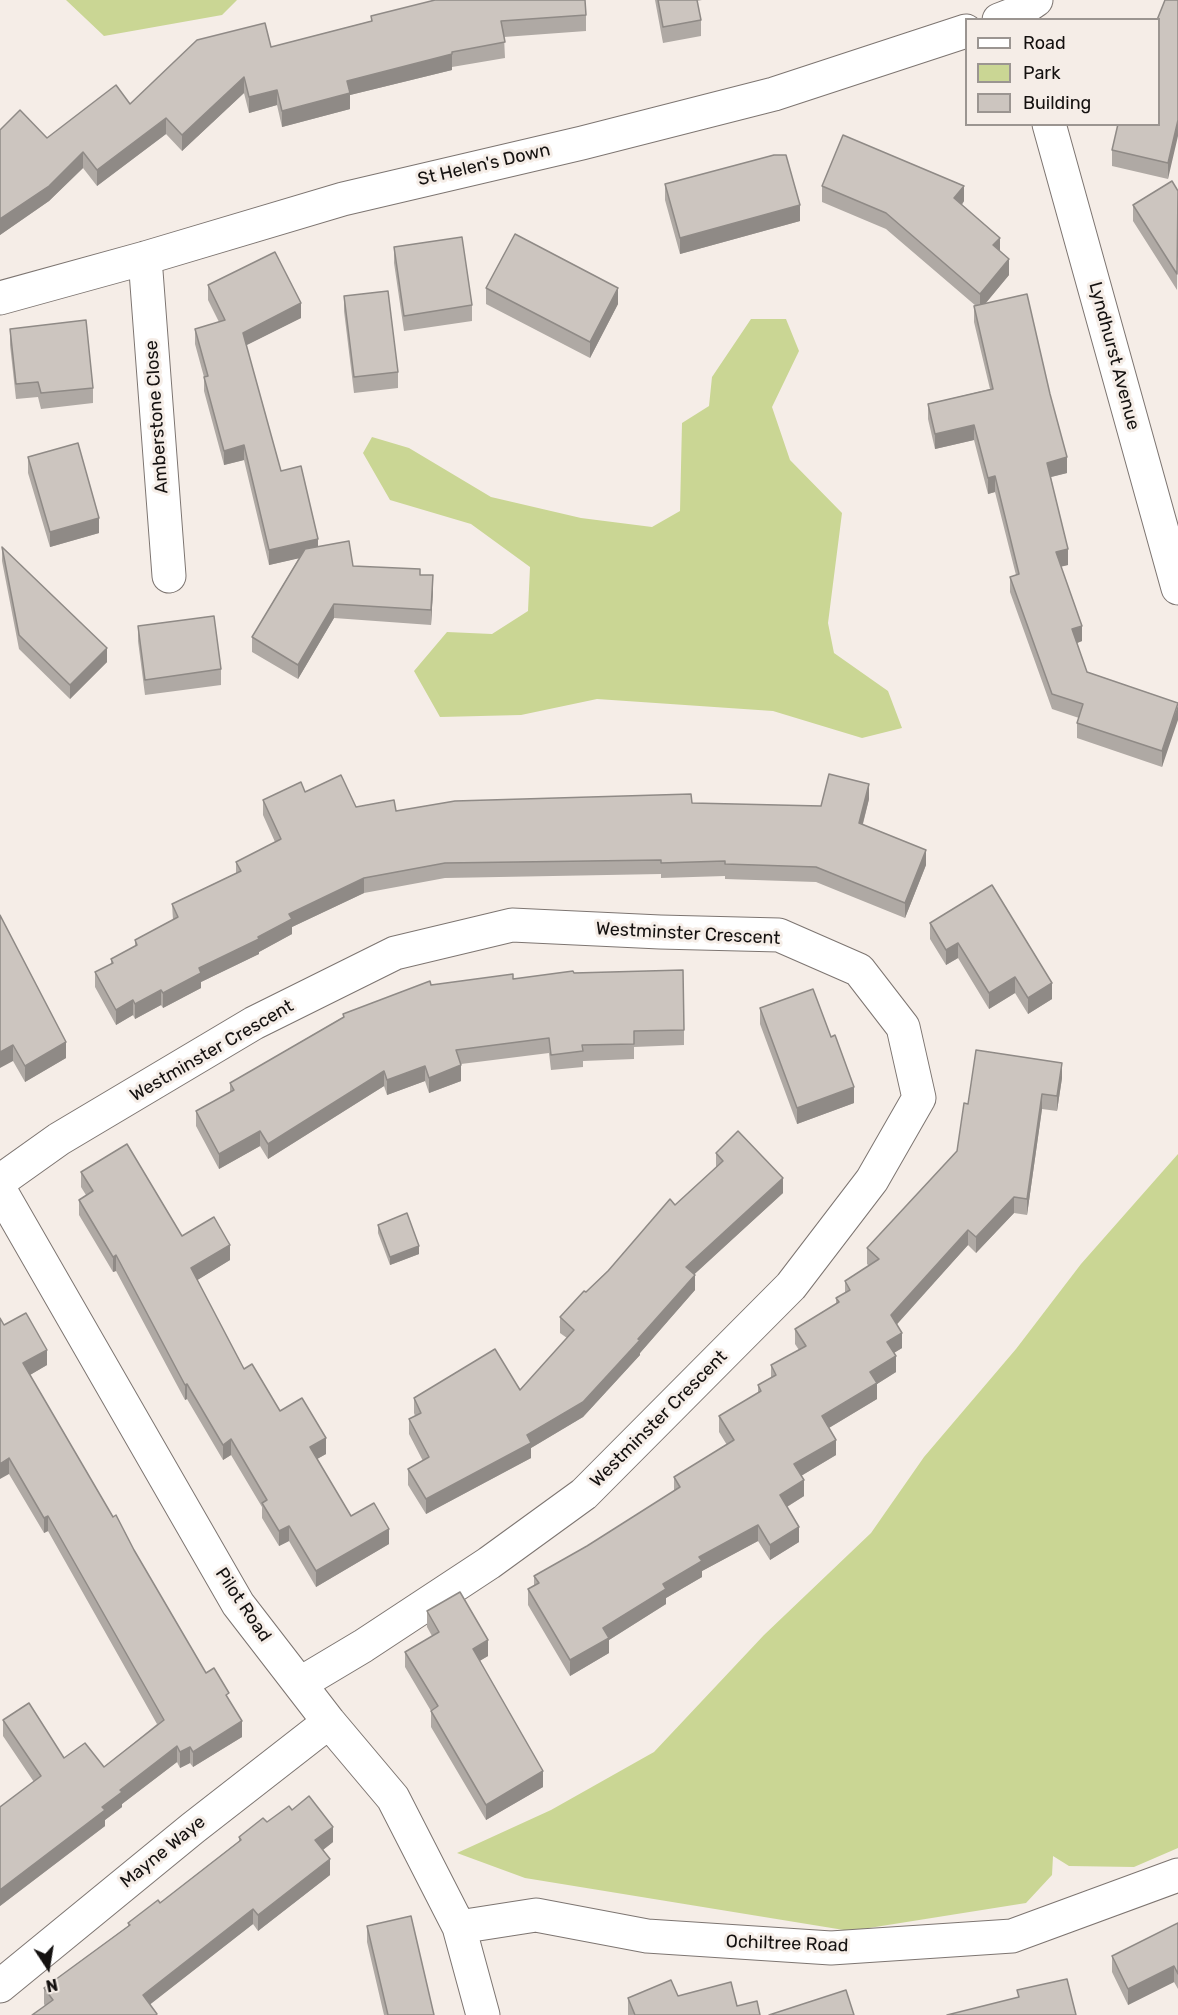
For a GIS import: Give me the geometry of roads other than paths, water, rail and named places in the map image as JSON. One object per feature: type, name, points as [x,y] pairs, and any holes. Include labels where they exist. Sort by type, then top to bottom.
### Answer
[{"type":"street","name":"St Helen's Down","points":[[0,298],[343,199],[582,143],[774,94],[965,31]]},
{"type":"street","name":"Lyndhurst Avenue","points":[[1050,126],[1178,588]]},
{"type":"street","name":"Amberstone Close","points":[[145,258],[170,576]]},
{"type":"street","name":"Westminster Crescent","points":[[0,1181],[59,1139],[254,1023],[395,953],[512,925],[779,935],[860,970],[903,1027],[919,1098],[873,1180],[791,1286],[584,1494],[489,1563],[363,1646],[301,1683]]},
{"type":"street","name":"Pilot Road","points":[[0,1190],[238,1604],[301,1683],[328,1722],[393,1798],[459,1927],[483,2015]]},
{"type":"street","name":"Mayne Waye","points":[[0,1986],[193,1828],[328,1722]]},
{"type":"street","name":"Ochiltree Road","points":[[459,1927],[536,1915],[647,1936],[831,1948],[990,1938],[1012,1936],[1178,1875]]}]
